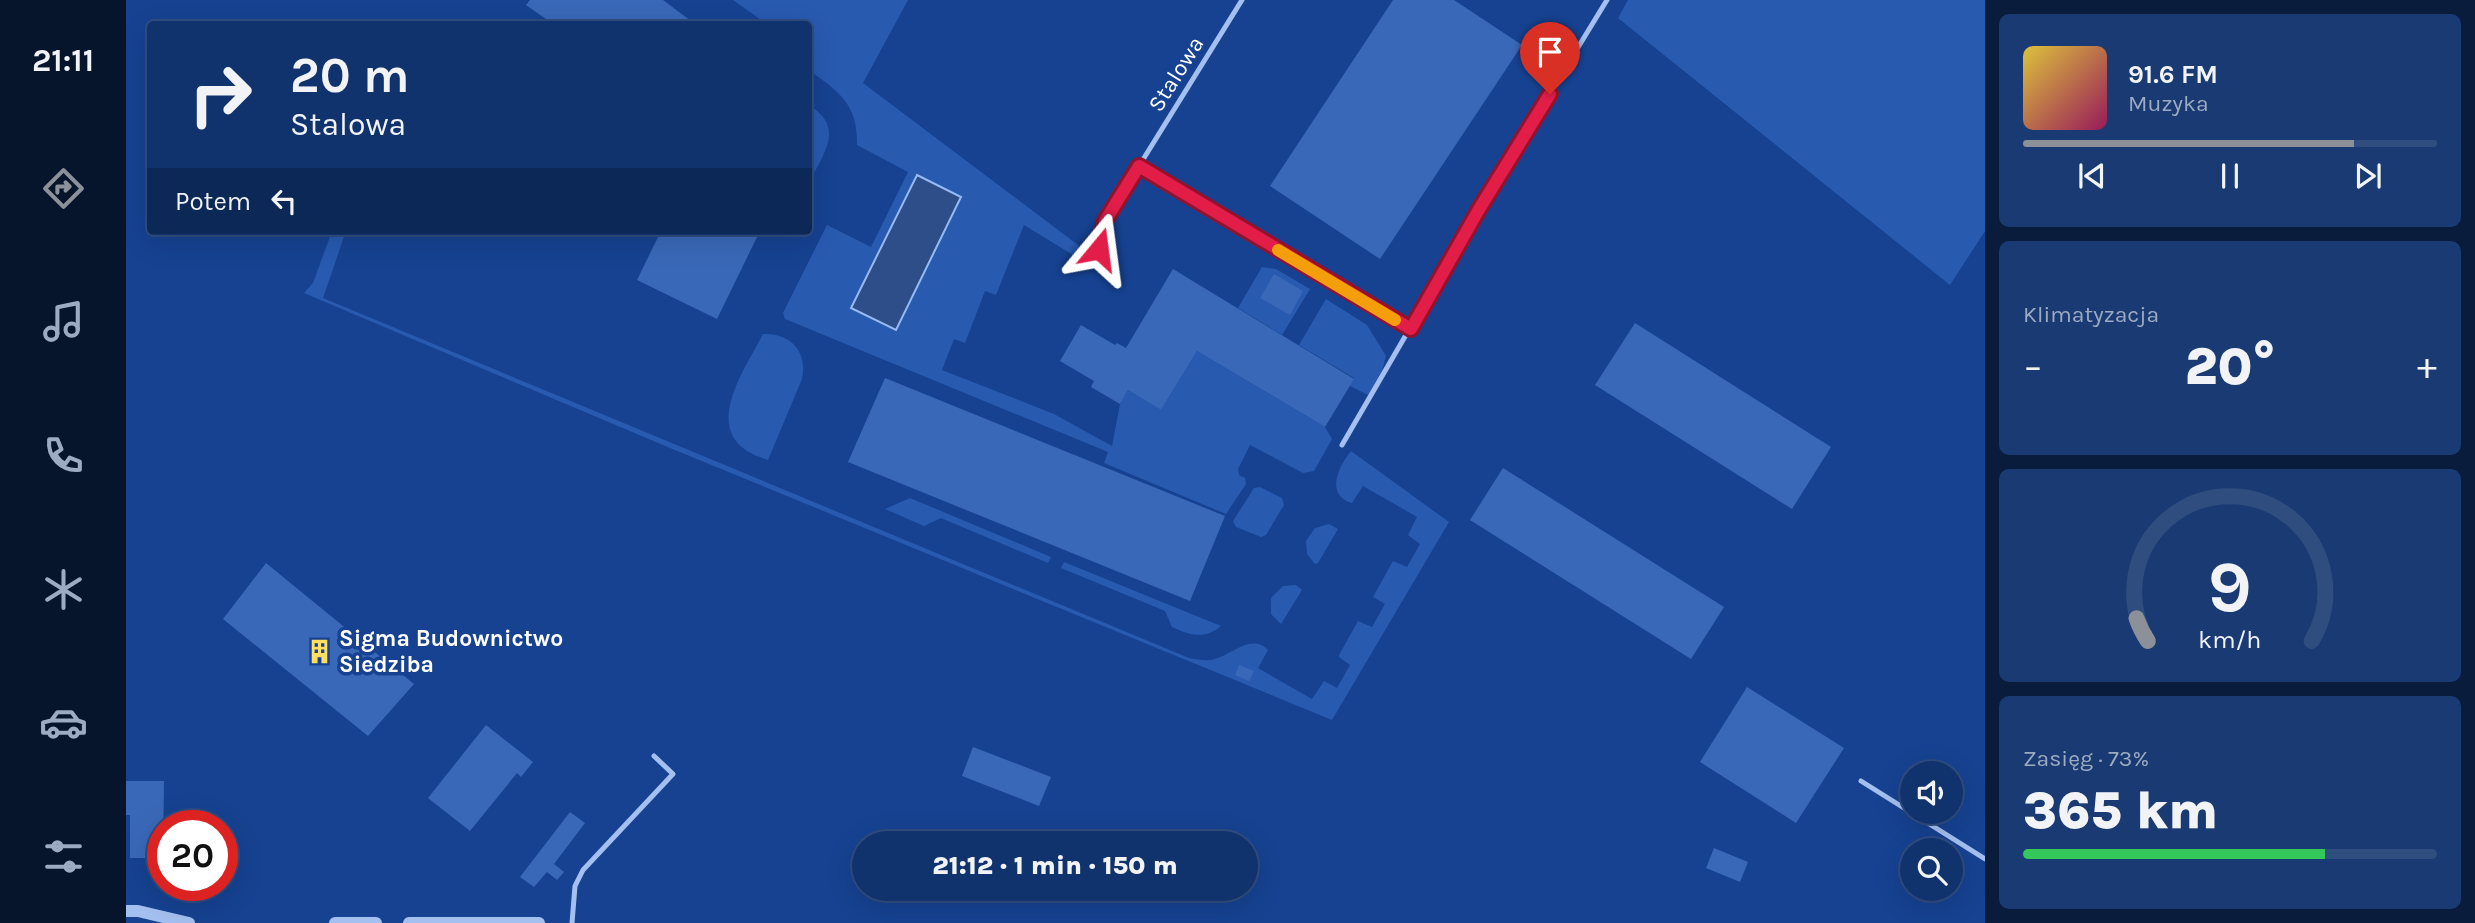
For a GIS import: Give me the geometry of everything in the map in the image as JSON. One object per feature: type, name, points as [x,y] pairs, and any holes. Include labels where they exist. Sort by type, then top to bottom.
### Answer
[{"type":"street","points":[[126,911],[138,911],[189,923]]},
{"type":"street","points":[[335,923],[376,923]]},
{"type":"street","points":[[409,923],[539,923]]},
{"type":"lane","name":"Stalowa","points":[[1099,249],[1105,221],[1242,0]]},
{"type":"lane","points":[[1342,445],[1478,211],[1607,0]]},
{"type":"lane","points":[[1139,166],[1411,329]]},
{"type":"lane","points":[[572,923],[575,886],[583,870],[673,774],[653,756]]},
{"type":"lane","points":[[1861,781],[1985,859]]},
{"type":"shaded area","points":[[733,0],[908,0],[863,83],[1086,251],[1078,258],[1024,225],[996,295],[985,291],[965,343],[954,339],[942,370],[1054,414],[1112,446],[1120,404],[1128,390],[1161,410],[1197,351],[1325,427],[1332,439],[1314,471],[1303,473],[1250,445],[1238,469],[1246,484],[1226,514],[1104,463],[1108,452],[785,319],[783,313],[827,225],[871,247],[908,172],[857,145],[854,119],[845,100],[812,72],[812,21],[763,21]]},
{"type":"shaded area","points":[[1628,0],[1985,0],[1985,231],[1950,285],[1618,18]]},
{"type":"shaded area","points":[[812,107],[827,123],[829,132],[825,152],[812,177]]},
{"type":"shaded area","points":[[917,175],[961,197],[896,330],[851,308]]},
{"type":"shaded area","points":[[331,235],[345,235],[323,298],[1189,658],[1211,660],[1248,644],[1261,645],[1268,650],[1258,668],[1312,699],[1324,681],[1337,688],[1350,665],[1339,655],[1358,621],[1372,627],[1385,604],[1373,597],[1393,561],[1407,567],[1420,544],[1408,535],[1417,517],[1363,486],[1352,503],[1339,494],[1336,487],[1338,472],[1351,451],[1449,522],[1332,720],[670,448],[304,293],[313,283]]},
{"type":"shaded area","points":[[1262,267],[1276,269],[1310,289],[1282,335],[1238,308]]},
{"type":"shaded area","points":[[1326,299],[1367,325],[1386,356],[1382,371],[1368,395],[1350,386],[1354,378],[1299,345]]},
{"type":"shaded area","points":[[763,334],[773,334],[789,340],[799,352],[803,369],[802,379],[768,460],[743,448],[733,436],[729,423],[734,392]]},
{"type":"shaded area","points":[[1260,487],[1282,498],[1284,505],[1266,535],[1261,537],[1236,527],[1233,521],[1254,488]]},
{"type":"shaded area","points":[[910,498],[1051,557],[1048,563],[941,518],[924,526],[885,509]]},
{"type":"shaded area","points":[[1329,524],[1338,529],[1315,564],[1307,554],[1306,541],[1315,528]]},
{"type":"shaded area","points":[[1064,562],[1221,626],[1203,635],[1178,630],[1172,627],[1165,611],[1061,568]]},
{"type":"shaded area","points":[[1296,585],[1302,590],[1281,624],[1271,614],[1271,598],[1283,586]]},
{"type":"building","points":[[530,0],[663,0],[691,21],[549,21],[526,5]]},
{"type":"building","points":[[1393,0],[1454,0],[1522,45],[1380,259],[1270,186]]},
{"type":"building","points":[[659,235],[758,235],[717,319],[637,280]]},
{"type":"building","points":[[1173,269],[1354,379],[1325,427],[1197,351],[1161,410],[1128,390],[1120,404],[1091,387],[1094,381],[1060,361],[1081,325],[1115,345],[1117,343],[1126,348]]},
{"type":"building","points":[[1274,274],[1303,291],[1290,315],[1260,298]]},
{"type":"building","points":[[1635,323],[1831,447],[1792,509],[1595,385]]},
{"type":"building","points":[[885,378],[1225,516],[1190,601],[848,462]]},
{"type":"building","points":[[1503,468],[1724,607],[1691,659],[1470,520]]},
{"type":"building","name":"Sigma Budownictwo Siedziba","points":[[266,563],[414,684],[368,736],[223,619]]},
{"type":"building","points":[[1239,665],[1254,671],[1249,681],[1235,675]]},
{"type":"building","points":[[1747,687],[1844,748],[1796,823],[1700,762]]},
{"type":"building","points":[[486,725],[533,762],[521,777],[517,773],[470,831],[428,798]]},
{"type":"building","points":[[973,747],[1051,777],[1039,806],[962,776]]},
{"type":"building","points":[[126,781],[164,781],[164,810],[147,810],[147,858],[130,858],[130,815],[126,815]]},
{"type":"building","points":[[570,812],[585,823],[554,864],[564,872],[557,880],[547,872],[534,887],[520,877]]},
{"type":"building","points":[[1714,848],[1748,862],[1740,882],[1706,868]]},
{"type":"slow traffic","points":[[1278,250],[1395,320]]},
{"type":"place","name":"Sigma Budownictwo Siedziba","points":[[319,651]]},
{"type":"route","points":[[1099,249],[1105,221],[1139,166],[1411,329],[1478,211],[1550,94]]}]
